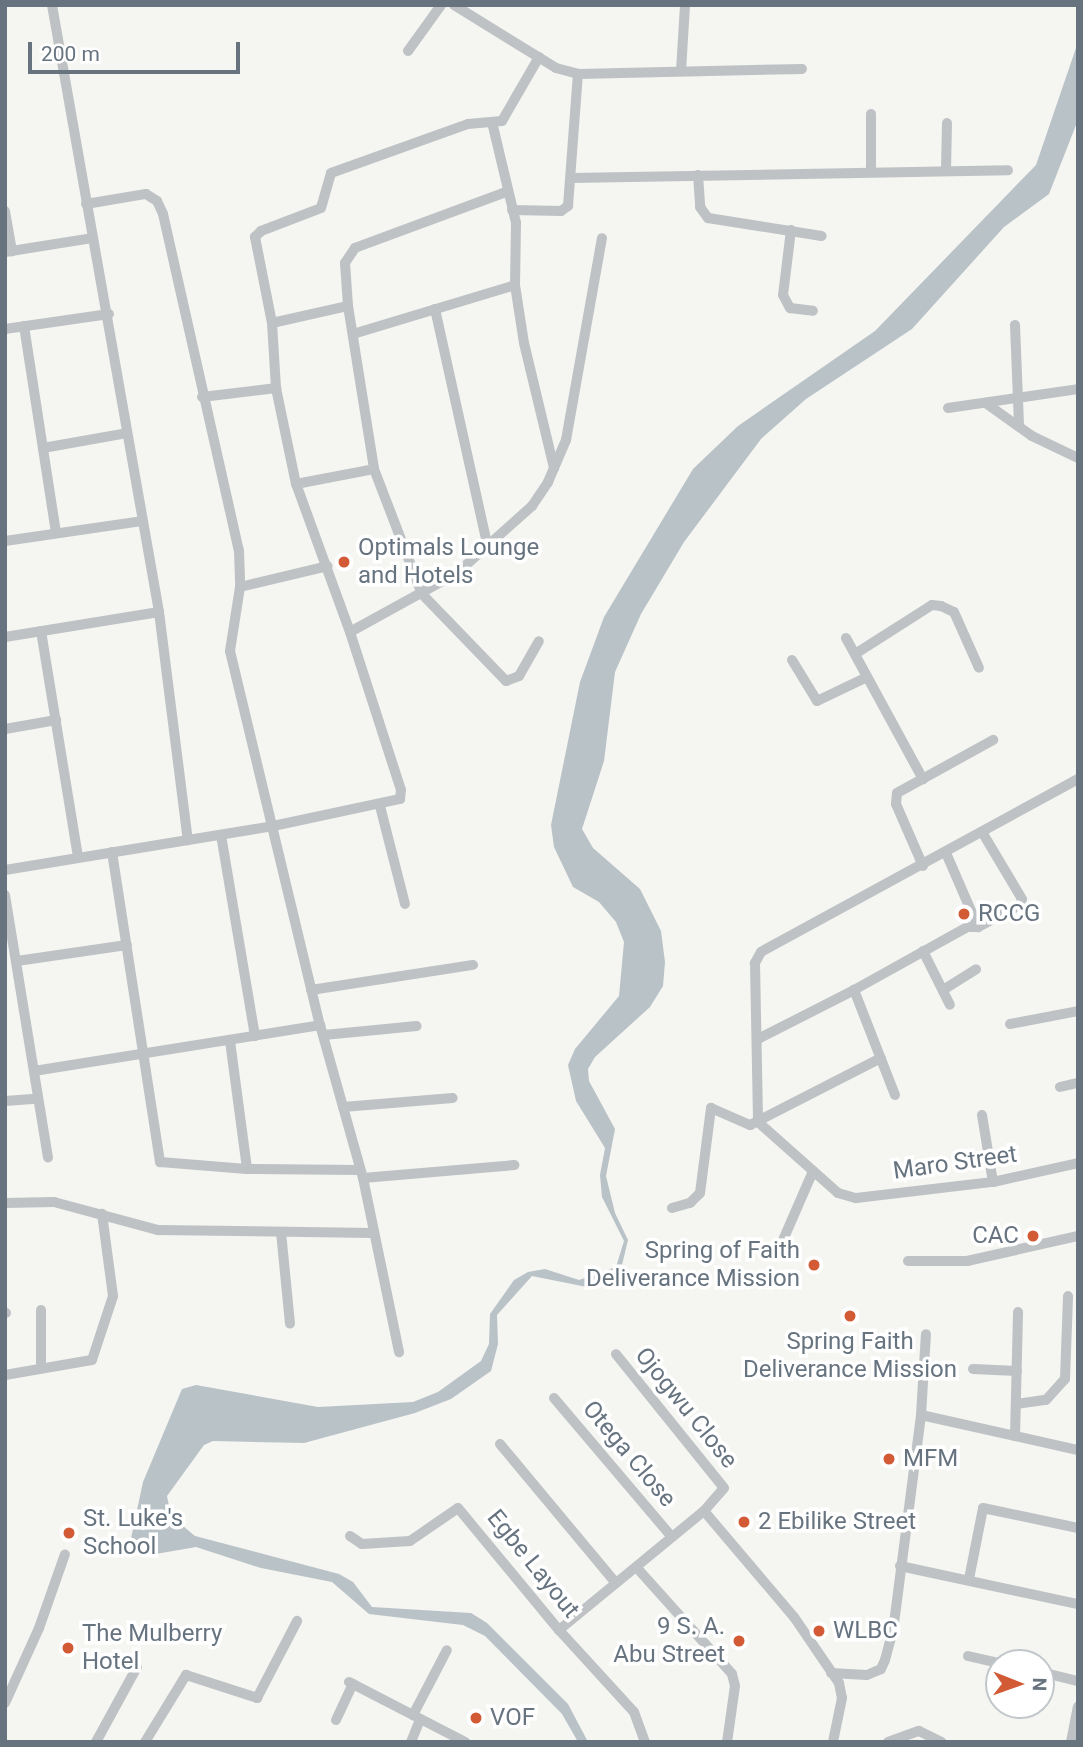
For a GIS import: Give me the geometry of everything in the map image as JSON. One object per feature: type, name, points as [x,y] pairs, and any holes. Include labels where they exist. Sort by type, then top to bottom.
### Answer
[{"type":"street","points":[[52,5],[92,238],[109,314],[159,612],[188,840]]},
{"type":"street","points":[[408,51],[441,5]]},
{"type":"street","points":[[454,5],[539,57],[578,74],[802,69]]},
{"type":"street","points":[[681,71],[685,5]]},
{"type":"street","points":[[5,870],[273,826],[380,806],[400,799],[401,790],[350,632],[328,566],[312,535],[296,484],[276,388],[272,323],[254,245],[261,231],[321,208],[331,173],[468,124],[506,118],[515,93],[539,57]]},
{"type":"street","points":[[512,210],[561,211],[568,206],[578,74]]},
{"type":"street","points":[[871,114],[871,170]]},
{"type":"street","points":[[492,122],[518,238],[516,285],[529,369],[554,469]]},
{"type":"street","points":[[946,170],[947,123]]},
{"type":"street","points":[[571,178],[871,170],[1008,170]]},
{"type":"street","points":[[698,175],[699,207],[708,218],[822,236]]},
{"type":"street","points":[[506,192],[355,248],[345,263],[348,306],[374,469],[422,594],[506,681],[519,676],[539,641]]},
{"type":"street","points":[[86,204],[146,194],[157,201],[239,551],[240,587],[230,651],[311,990],[361,1174],[399,1352]]},
{"type":"street","points":[[5,211],[9,252],[92,238]]},
{"type":"street","points":[[791,230],[783,295],[790,308],[813,311]]},
{"type":"street","points":[[350,632],[457,573],[532,506],[554,469],[566,440],[602,238]]},
{"type":"street","points":[[353,334],[516,285]]},
{"type":"street","points":[[272,323],[348,306]]},
{"type":"street","points":[[435,309],[487,544]]},
{"type":"street","points":[[5,329],[109,314]]},
{"type":"street","points":[[24,326],[56,533]]},
{"type":"street","points":[[1014,326],[1019,426]]},
{"type":"street","points":[[202,397],[276,388]]},
{"type":"street","points":[[948,408],[1078,389]]},
{"type":"street","points":[[987,404],[1019,426],[1078,458]]},
{"type":"street","points":[[43,448],[127,433]]},
{"type":"street","points":[[296,484],[374,469]]},
{"type":"street","points":[[5,541],[142,521]]},
{"type":"street","points":[[240,587],[328,566]]},
{"type":"street","points":[[855,654],[932,606],[941,606],[954,612],[979,668]]},
{"type":"street","points":[[5,637],[159,612]]},
{"type":"street","points":[[41,631],[78,857]]},
{"type":"street","points":[[846,638],[923,779]]},
{"type":"street","points":[[792,660],[817,701],[867,677]]},
{"type":"street","points":[[5,729],[56,720]]},
{"type":"street","points":[[923,866],[895,799],[897,793],[993,740]]},
{"type":"street","points":[[780,1247],[813,1171],[758,1122],[756,956],[1078,779]]},
{"type":"street","points":[[380,806],[405,904]]},
{"type":"street","points":[[758,1039],[854,990],[967,927],[978,927],[1020,905],[1022,899],[982,832]]},
{"type":"street","points":[[221,835],[255,1036]]},
{"type":"street","points":[[112,852],[160,1162],[361,1174],[514,1165]]},
{"type":"street","points":[[946,853],[978,927]]},
{"type":"street","points":[[5,895],[34,1071],[36,1099],[48,1157]]},
{"type":"street","points":[[17,961],[127,945]]},
{"type":"street","points":[[923,951],[950,1005]]},
{"type":"street","points":[[311,990],[473,965]]},
{"type":"street","points":[[943,990],[976,969]]},
{"type":"street","points":[[854,990],[895,1095]]},
{"type":"street","points":[[1010,1024],[1078,1011]]},
{"type":"street","points":[[34,1071],[255,1036],[417,1026]]},
{"type":"street","points":[[230,1041],[247,1169]]},
{"type":"street","points":[[672,1208],[690,1203],[700,1193],[708,1112],[717,1108],[746,1125],[758,1122],[881,1058]]},
{"type":"street","points":[[1060,1087],[1078,1083]]},
{"type":"street","points":[[343,1107],[453,1098]]},
{"type":"street","points":[[5,1101],[36,1099]]},
{"type":"street","points":[[982,1115],[993,1182]]},
{"type":"street","name":"Maro Street","points":[[813,1171],[838,1193],[856,1198],[993,1182],[1078,1163]]},
{"type":"street","points":[[5,1203],[54,1202],[158,1230],[372,1233]]},
{"type":"street","points":[[5,1375],[41,1366],[92,1360],[113,1296],[102,1214]]},
{"type":"street","points":[[281,1232],[290,1324]]},
{"type":"street","points":[[908,1261],[967,1261],[1078,1236]]},
{"type":"street","points":[[1016,1404],[1046,1400],[1065,1379],[1068,1296]]},
{"type":"street","points":[[41,1310],[41,1366]]},
{"type":"street","points":[[1015,1436],[1018,1312]]},
{"type":"street","points":[[831,1673],[867,1675],[881,1669],[893,1631],[921,1415],[926,1334]]},
{"type":"street","name":"Ojogwu Close","points":[[615,1354],[724,1489],[704,1511]]},
{"type":"street","points":[[973,1369],[1017,1371]]},
{"type":"street","name":"Otega Close","points":[[554,1398],[672,1537]]},
{"type":"street","points":[[921,1415],[1078,1450]]},
{"type":"street","points":[[500,1444],[616,1583]]},
{"type":"street","name":"Egbe Layout","points":[[350,1536],[362,1544],[410,1541],[458,1508],[559,1630],[634,1712],[645,1742]]},
{"type":"street","points":[[969,1579],[983,1508],[1078,1528]]},
{"type":"street","points":[[559,1630],[704,1511],[794,1617],[831,1673],[842,1698],[834,1742]]},
{"type":"street","points":[[5,1703],[8,1685],[39,1628],[65,1554]]},
{"type":"street","points":[[900,1566],[1078,1604]]},
{"type":"street","points":[[637,1568],[732,1674],[735,1686],[727,1742]]},
{"type":"street","points":[[145,1742],[186,1675],[257,1698],[297,1621]]},
{"type":"street","points":[[411,1742],[416,1718],[447,1650]]},
{"type":"street","points":[[968,1657],[985,1660]]},
{"type":"street","points":[[96,1742],[138,1667]]},
{"type":"street","points":[[1055,1675],[1078,1681]]},
{"type":"street","points":[[336,1720],[351,1683],[465,1742]]},
{"type":"street","points":[[1071,1742],[1078,1707]]},
{"type":"street","points":[[888,1742],[919,1731],[942,1742]]},
{"type":"shaded area","points":[[1078,42],[1078,120],[1049,194],[1004,227],[912,329],[806,399],[761,439],[684,542],[641,614],[615,672],[604,761],[582,829],[593,848],[640,889],[661,931],[665,962],[663,986],[650,1007],[595,1057],[588,1069],[589,1081],[615,1129],[606,1176],[615,1213],[628,1240],[621,1269],[587,1287],[532,1276],[497,1315],[498,1344],[491,1371],[451,1399],[415,1413],[304,1443],[213,1441],[204,1445],[167,1496],[171,1516],[195,1536],[339,1574],[353,1582],[372,1607],[471,1613],[487,1623],[568,1704],[588,1742],[578,1742],[562,1714],[485,1636],[463,1625],[369,1614],[332,1582],[261,1568],[196,1547],[150,1555],[137,1550],[130,1543],[143,1482],[182,1389],[196,1385],[318,1407],[413,1402],[438,1392],[481,1361],[489,1344],[490,1314],[514,1280],[528,1272],[545,1269],[579,1280],[616,1267],[624,1241],[602,1197],[600,1175],[605,1148],[576,1101],[568,1065],[575,1049],[619,996],[624,942],[616,922],[599,902],[573,887],[554,847],[551,825],[580,682],[604,617],[693,469],[738,426],[875,331],[1036,165]]},
{"type":"place","name":"Optimals Lounge and Hotels","points":[[344,562]]},
{"type":"place","name":"RCCG","points":[[964,914]]},
{"type":"place","name":"CAC","points":[[1033,1236]]},
{"type":"place","name":"Spring of Faith Deliverance Mission","points":[[814,1265]]},
{"type":"place","name":"Spring Faith Deliverance Mission","points":[[850,1316]]},
{"type":"place","name":"MFM","points":[[889,1459]]},
{"type":"place","name":"2 Ebilike Street","points":[[744,1522]]},
{"type":"place","name":"St. Luke's School","points":[[69,1533]]},
{"type":"place","name":"WLBC","points":[[819,1631]]},
{"type":"place","name":"9 S. A. Abu Street","points":[[739,1641]]},
{"type":"place","name":"The Mulberry Hotel","points":[[68,1648]]},
{"type":"place","name":"VOF","points":[[476,1718]]}]
